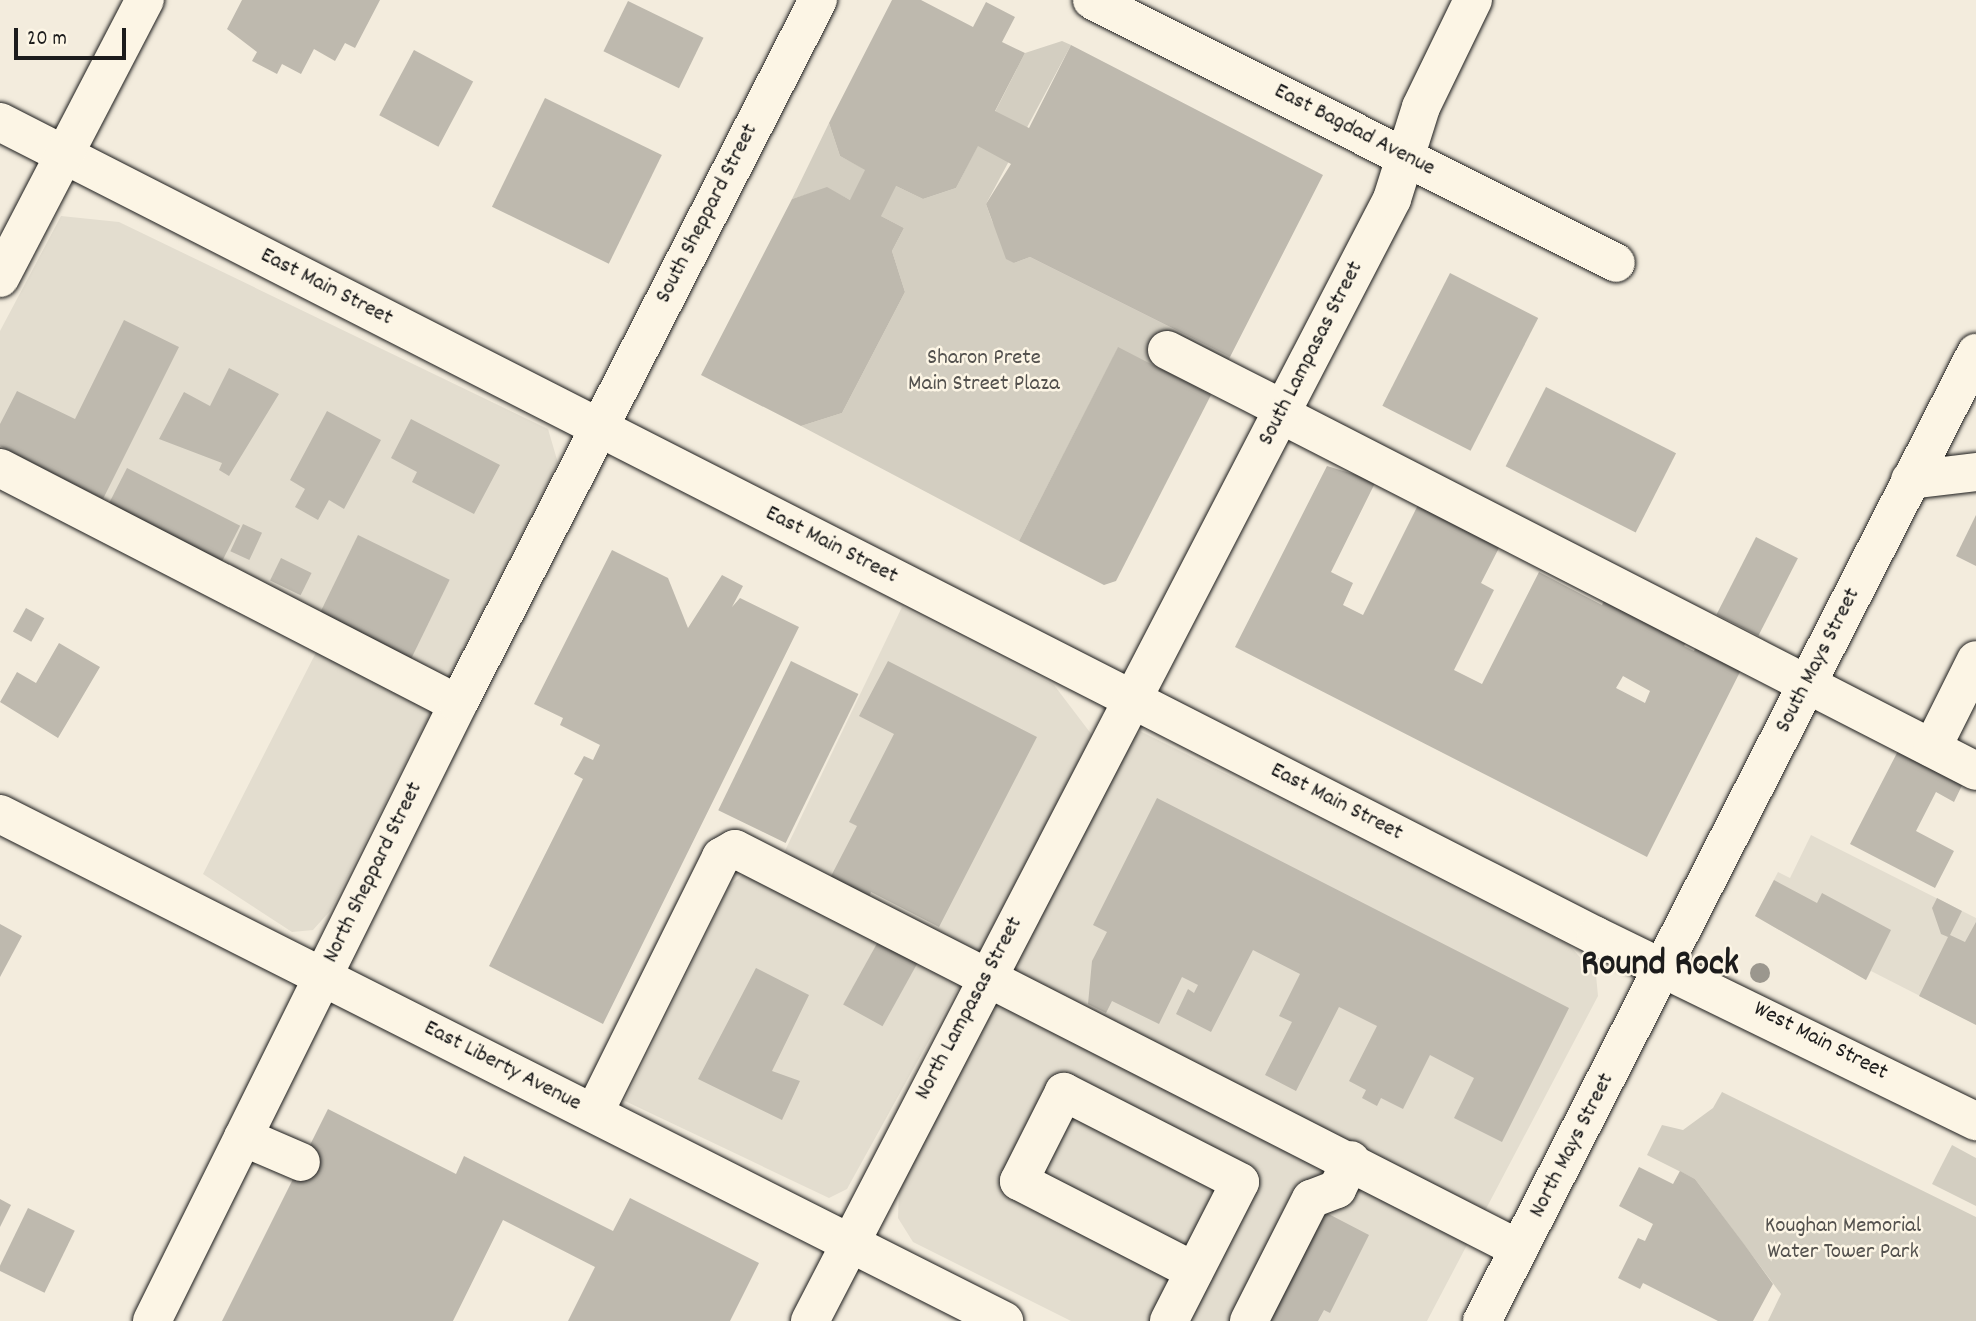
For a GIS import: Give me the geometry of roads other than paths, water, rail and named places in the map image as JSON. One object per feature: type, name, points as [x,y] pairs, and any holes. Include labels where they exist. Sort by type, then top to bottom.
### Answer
[{"type":"street","points":[[0,278],[62,154],[145,0]]},
{"type":"street","name":"South Sheppard Street","points":[[600,428],[818,0]]},
{"type":"street","name":"East Bagdad Avenue","points":[[1092,0],[1616,263]]},
{"type":"street","name":"South Lampasas Street","points":[[1136,701],[1392,199],[1421,107],[1473,0]]},
{"type":"street","name":"East Main Street","points":[[0,122],[1661,969]]},
{"type":"street","points":[[1167,350],[1976,771]]},
{"type":"street","name":"South Mays Street","points":[[1661,969],[1809,684],[1910,480],[1972,374]]},
{"type":"street","name":"North Sheppard Street","points":[[152,1321],[458,704],[600,428]]},
{"type":"street","points":[[0,468],[458,704]]},
{"type":"street","points":[[1910,480],[1976,472]]},
{"type":"street","points":[[1932,748],[1976,660]]},
{"type":"street","name":"North Lampasas Street","points":[[810,1321],[987,974],[1136,701]]},
{"type":"street","name":"East Liberty Avenue","points":[[0,814],[322,978],[851,1241],[1004,1321]]},
{"type":"street","points":[[594,1113],[727,851],[735,849],[987,974],[1519,1249]]},
{"type":"street","name":"West Main Street","points":[[1661,969],[1744,1004],[1976,1121]]},
{"type":"street","name":"North Mays Street","points":[[1482,1321],[1661,969]]},
{"type":"street","points":[[1169,1321],[1240,1182],[1064,1092],[1019,1181],[1194,1271]]},
{"type":"street","points":[[243,1137],[301,1163]]},
{"type":"street","points":[[1249,1321],[1311,1199],[1337,1189],[1351,1160]]},
{"type":"district","name":"Round Rock","points":[[1660,966]]},
{"type":"park label","name":"Sharon Prete Main Street Plaza","points":[[984,372]]},
{"type":"park label","name":"Koughan Memorial Water Tower Park","points":[[1843,1240]]}]
